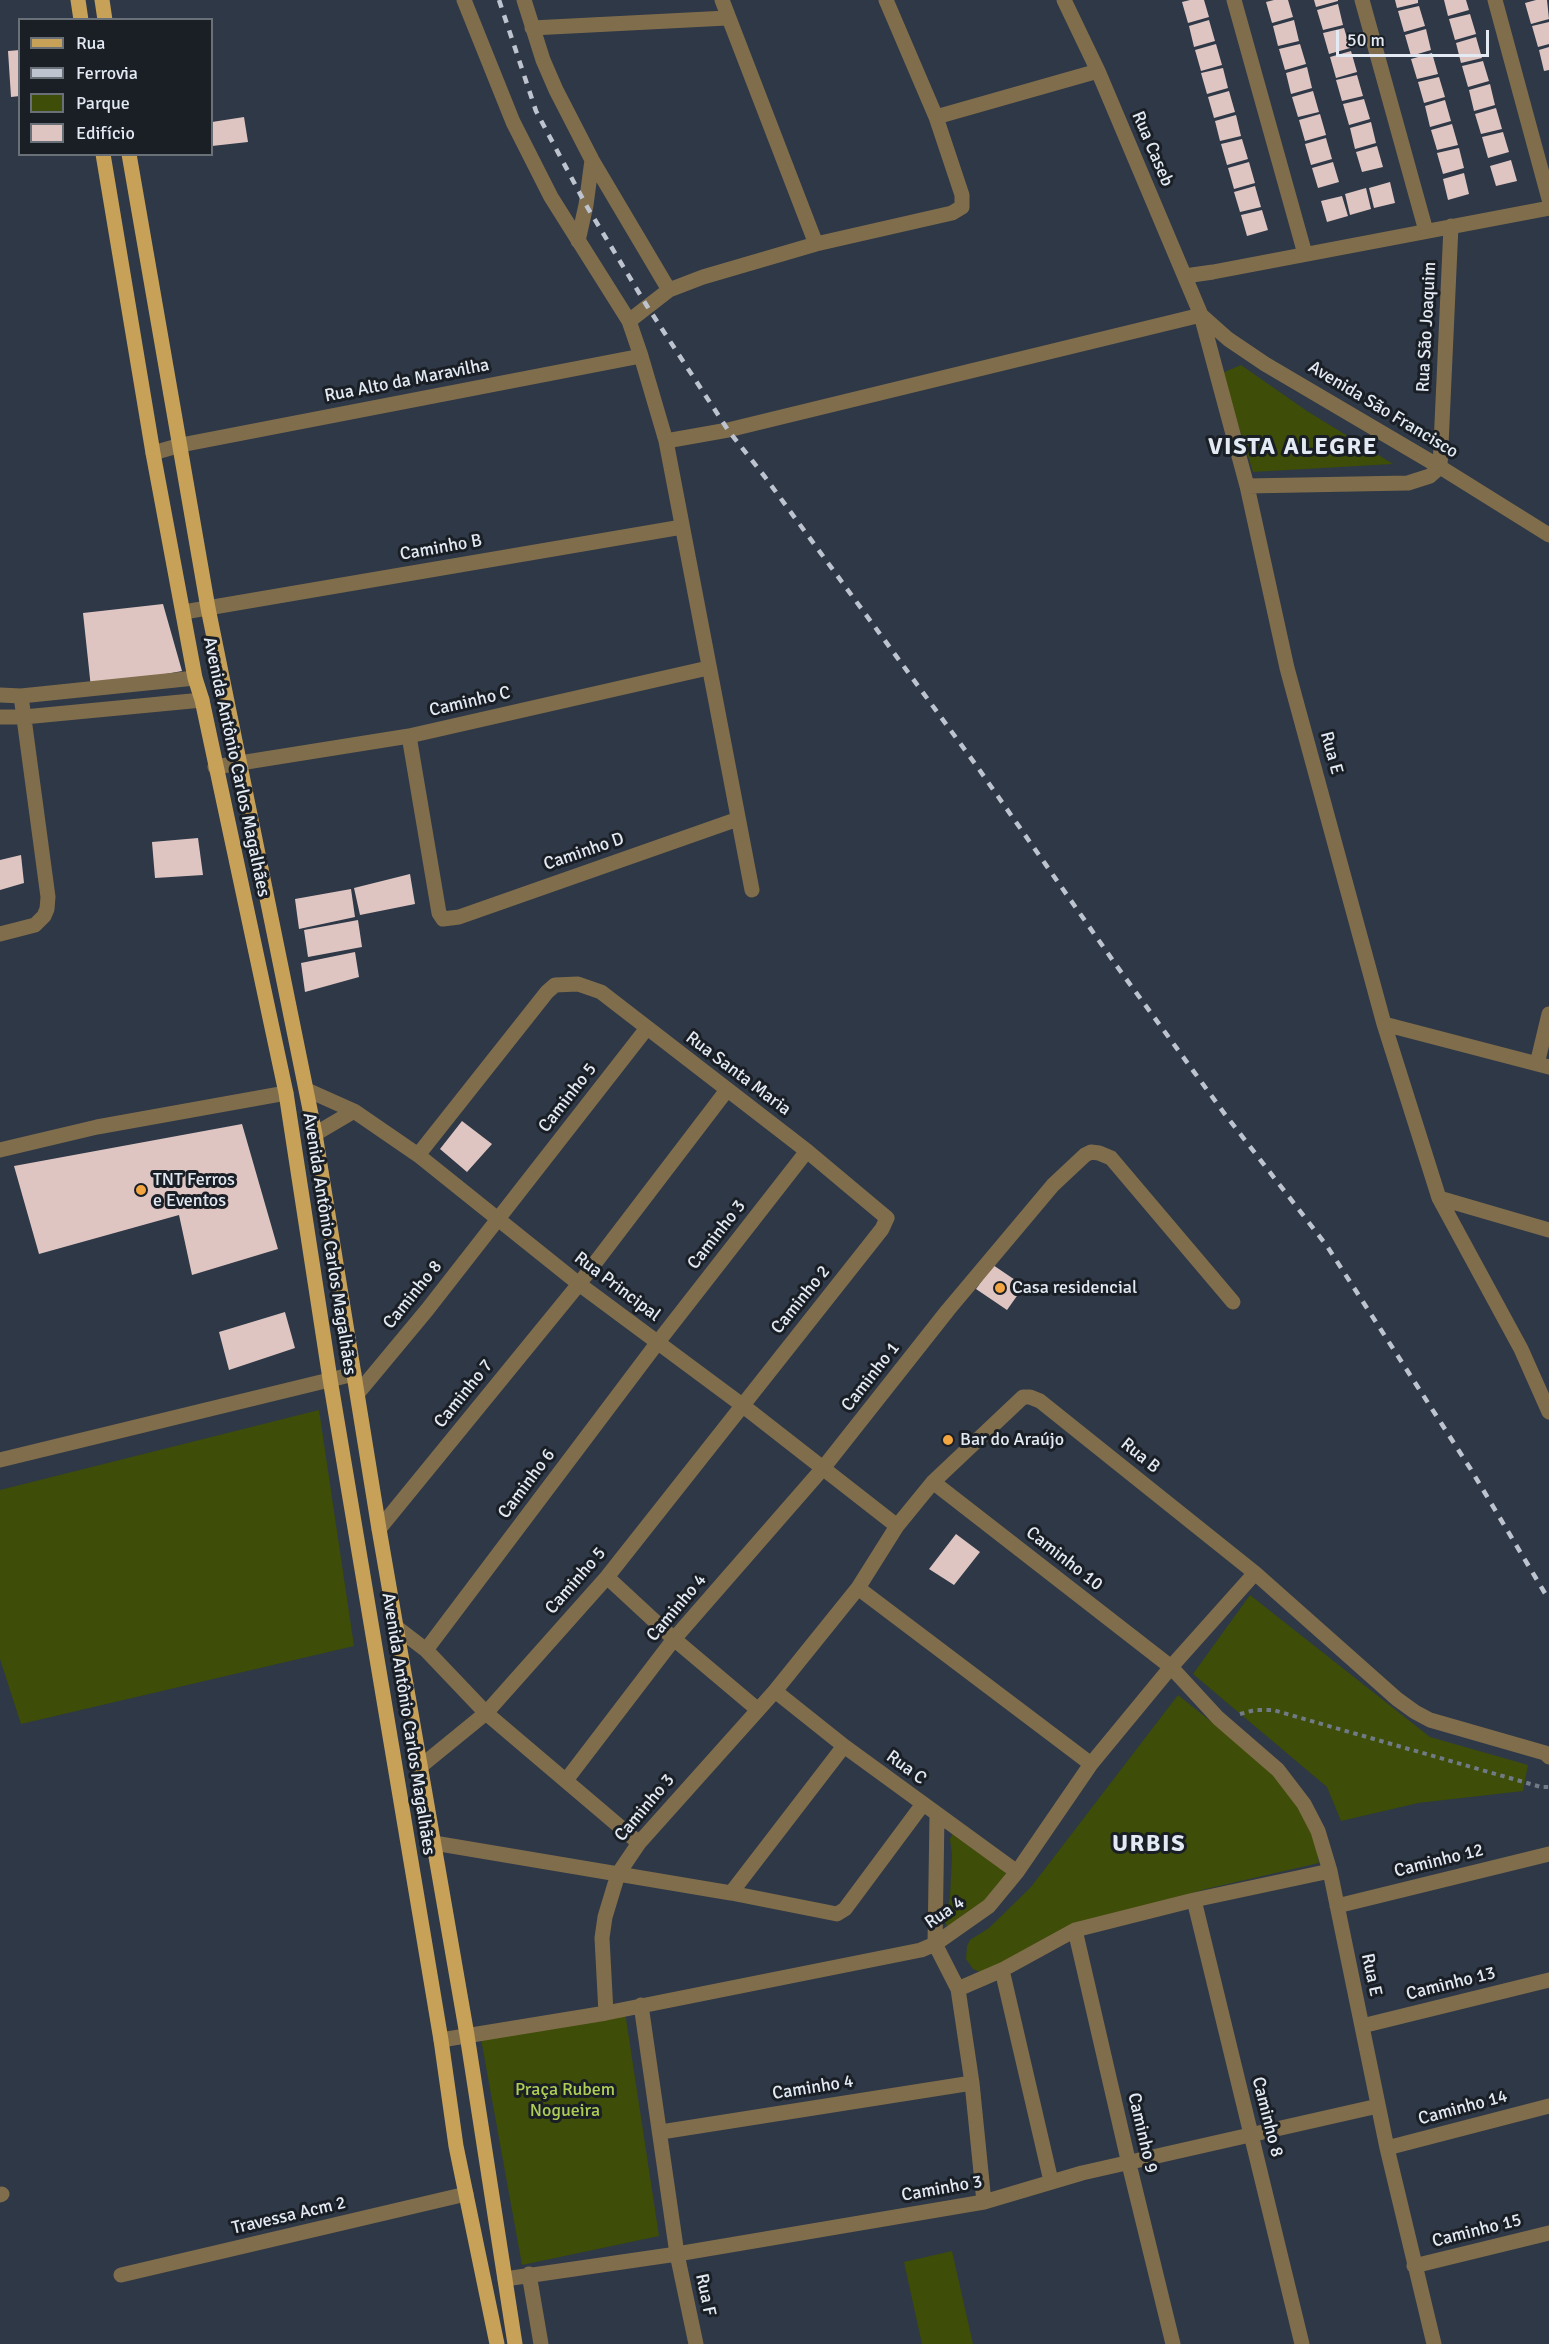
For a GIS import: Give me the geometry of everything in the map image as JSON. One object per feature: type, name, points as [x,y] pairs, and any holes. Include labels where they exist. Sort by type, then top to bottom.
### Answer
[{"type":"main road","points":[[78,0],[81,18]]},
{"type":"main road","points":[[102,0],[105,18]]},
{"type":"main road","name":"Avenida Antônio Carlos Magalhães","points":[[103,156],[153,453],[195,678],[202,700],[286,1093],[330,1379],[466,2194],[496,2344]]},
{"type":"main road","name":"Avenida Antônio Carlos Magalhães","points":[[129,156],[208,608],[315,1134],[379,1529],[467,2036],[515,2344]]},
{"type":"main road","points":[[286,1093],[307,1090]]},
{"type":"street","points":[[464,0],[489,68],[513,122],[551,197],[629,321],[641,356],[666,441],[752,890]]},
{"type":"street","points":[[524,0],[532,28],[556,90],[592,160],[669,290]]},
{"type":"street","points":[[722,0],[727,18],[816,244]]},
{"type":"street","points":[[629,321],[669,290],[714,273],[816,244],[952,213],[962,207],[962,195],[936,117],[886,0]]},
{"type":"street","name":"Rua Caseb","points":[[1064,0],[1098,71],[1201,315]]},
{"type":"street","points":[[1234,0],[1305,254]]},
{"type":"street","points":[[1362,0],[1426,231]]},
{"type":"street","points":[[1495,0],[1549,199]]},
{"type":"street","points":[[532,28],[727,18]]},
{"type":"street","points":[[936,117],[1098,71]]},
{"type":"street","points":[[578,241],[592,160]]},
{"type":"street","points":[[1185,276],[1549,208]]},
{"type":"street","name":"Rua São Joaquim","points":[[1440,467],[1452,226]]},
{"type":"street","points":[[666,441],[728,430],[1201,315]]},
{"type":"street","name":"Avenida São Francisco","points":[[1201,315],[1228,339],[1265,364],[1440,467],[1549,535]]},
{"type":"street","name":"Rua E","points":[[1201,315],[1247,486],[1287,668],[1384,1024],[1439,1198],[1521,1349],[1549,1412]]},
{"type":"street","name":"Rua Alto da Maravilha","points":[[153,453],[181,445],[641,356]]},
{"type":"street","points":[[1247,486],[1408,483],[1430,476],[1440,467]]},
{"type":"street","name":"Caminho B","points":[[184,612],[682,527]]},
{"type":"street","name":"Caminho C","points":[[215,767],[409,736],[708,668]]},
{"type":"street","points":[[0,695],[21,696],[195,678]]},
{"type":"street","points":[[0,934],[35,925],[47,909],[48,897],[21,696]]},
{"type":"street","points":[[0,717],[24,717],[202,700]]},
{"type":"street","name":"Caminho D","points":[[409,736],[439,913],[443,919],[459,917],[738,819]]},
{"type":"street","name":"Rua Santa Maria","points":[[418,1155],[547,992],[555,985],[578,984],[601,992],[807,1151],[887,1218]]},
{"type":"street","points":[[1384,1024],[1543,1066],[1549,1014]]},
{"type":"street","name":"Caminho 5","points":[[497,1220],[647,1028]]},
{"type":"street","name":"Rua Principal","points":[[307,1090],[354,1111],[418,1155],[579,1284],[824,1467],[897,1526]]},
{"type":"street","points":[[579,1284],[727,1090]]},
{"type":"street","points":[[0,1150],[97,1127],[286,1093]]},
{"type":"street","points":[[315,1134],[354,1111]]},
{"type":"street","name":"Caminho 3","points":[[658,1342],[807,1151]]},
{"type":"street","name":"Caminho 1","points":[[824,1467],[948,1310],[1053,1185],[1091,1152],[1111,1158],[1233,1302]]},
{"type":"street","points":[[1439,1198],[1549,1230]]},
{"type":"street","name":"Caminho 2","points":[[742,1405],[882,1229],[887,1218]]},
{"type":"street","name":"Caminho 8","points":[[358,1393],[427,1310],[497,1220]]},
{"type":"street","name":"Caminho 7","points":[[379,1529],[579,1284]]},
{"type":"street","name":"Caminho 6","points":[[426,1650],[658,1342]]},
{"type":"street","points":[[0,1460],[354,1374]]},
{"type":"street","name":"Rua B","points":[[775,1691],[858,1588],[897,1526],[933,1482],[1017,1400],[1030,1397],[1040,1401],[1256,1573],[1397,1699],[1415,1712],[1430,1720],[1549,1756]]},
{"type":"street","name":"Caminho 5","points":[[421,1766],[486,1713],[607,1577],[742,1405]]},
{"type":"street","name":"Caminho 4","points":[[567,1779],[675,1639],[824,1467]]},
{"type":"street","name":"Caminho 10","points":[[933,1482],[1171,1666]]},
{"type":"street","name":"Rua 4","points":[[441,2040],[606,2013],[897,1954],[935,1944],[990,1906],[1017,1872],[1091,1764],[1171,1666],[1256,1573]]},
{"type":"street","points":[[607,1577],[675,1639],[758,1709]]},
{"type":"street","points":[[858,1588],[1091,1764]]},
{"type":"street","points":[[396,1627],[426,1650],[486,1713],[567,1779],[639,1843]]},
{"type":"street","name":"Rua E","points":[[1171,1666],[1218,1718],[1278,1770],[1304,1804],[1318,1831],[1330,1871],[1387,2148],[1434,2344]]},
{"type":"street","name":"Caminho 3","points":[[606,2013],[602,1938],[605,1917],[618,1874],[639,1843],[775,1691]]},
{"type":"street","name":"Rua C","points":[[775,1691],[844,1746],[1017,1872]]},
{"type":"street","points":[[731,1893],[844,1746]]},
{"type":"street","points":[[434,1843],[731,1893],[837,1914],[845,1909],[923,1804]]},
{"type":"street","points":[[937,1815],[935,1944],[958,1989],[972,2083],[984,2202]]},
{"type":"street","name":"Caminho 12","points":[[1337,1906],[1549,1854]]},
{"type":"street","points":[[958,1989],[1002,1970],[1075,1930],[1194,1900],[1330,1871]]},
{"type":"street","name":"Caminho 8","points":[[1194,1900],[1302,2344]]},
{"type":"street","name":"Caminho 9","points":[[1075,1930],[1173,2344]]},
{"type":"street","points":[[1002,1970],[1051,2181]]},
{"type":"street","name":"Caminho 13","points":[[1362,2026],[1549,1980]]},
{"type":"street","points":[[641,2005],[661,2132],[676,2254]]},
{"type":"street","name":"Caminho 4","points":[[661,2132],[972,2083]]},
{"type":"street","name":"Caminho 3","points":[[505,2279],[676,2254],[984,2202],[1051,2181],[1378,2106]]},
{"type":"street","name":"Caminho 14","points":[[1387,2148],[1549,2106]]},
{"type":"street","name":"Travessa Acm 2","points":[[121,2275],[466,2194]]},
{"type":"street","name":"Caminho 15","points":[[1414,2266],[1549,2233]]},
{"type":"street","name":"Rua F","points":[[676,2254],[696,2344]]},
{"type":"street","points":[[529,2274],[541,2344]]},
{"type":"path","points":[[1218,1718],[1255,1710],[1273,1710],[1549,1787]]},
{"type":"green space","points":[[1241,365],[1307,411],[1393,464],[1253,472],[1222,373]]},
{"type":"green space","points":[[319,1410],[354,1646],[21,1724],[0,1659],[0,1490]]},
{"type":"green space","points":[[1250,1595],[1430,1737],[1528,1765],[1523,1791],[1418,1803],[1341,1821],[1327,1787],[1193,1674]]},
{"type":"green space","points":[[1178,1695],[1269,1768],[1312,1827],[1319,1863],[1206,1889],[1082,1924],[993,1971],[980,1972],[973,1969],[966,1959],[970,1940],[989,1928],[1031,1887]]},
{"type":"green space","points":[[959,1832],[1017,1883],[948,1929],[944,1919],[950,1898],[952,1855],[950,1839],[953,1833]]},
{"type":"green space","name":"Praça Rubem Nogueira","points":[[625,2012],[659,2236],[522,2265],[481,2039]]},
{"type":"green space","points":[[952,2251],[973,2344],[922,2344],[904,2262]]},
{"type":"building","points":[[1204,0],[1209,17],[1188,23],[1182,2]]},
{"type":"building","points":[[1288,0],[1293,17],[1272,23],[1266,2]]},
{"type":"building","points":[[1314,0],[1338,0],[1338,1],[1316,7]]},
{"type":"building","points":[[1395,0],[1418,0],[1418,3],[1397,8]]},
{"type":"building","points":[[1444,0],[1466,0],[1469,10],[1448,16]]},
{"type":"building","points":[[1547,0],[1549,19],[1531,24],[1525,3]]},
{"type":"building","points":[[1338,4],[1343,25],[1323,30],[1317,10]]},
{"type":"building","points":[[1419,6],[1425,26],[1404,32],[1398,11]]},
{"type":"building","points":[[1470,14],[1476,34],[1455,40],[1449,19]]},
{"type":"building","points":[[1209,20],[1215,41],[1194,47],[1189,26]]},
{"type":"building","points":[[1294,20],[1299,41],[1278,46],[1273,26]]},
{"type":"building","points":[[1549,22],[1549,44],[1538,47],[1532,26]]},
{"type":"building","points":[[1344,28],[1350,48],[1329,54],[1323,33]]},
{"type":"building","points":[[1426,29],[1431,50],[1411,56],[1405,35]]},
{"type":"building","points":[[1476,37],[1482,58],[1461,63],[1456,43]]},
{"type":"building","points":[[1216,44],[1222,65],[1201,71],[1195,50]]},
{"type":"building","points":[[1300,44],[1306,64],[1285,70],[1279,49]]},
{"type":"building","points":[[1549,47],[1549,70],[1544,71],[1539,50]]},
{"type":"building","points":[[18,50],[18,96],[11,97],[8,51]]},
{"type":"building","points":[[1351,51],[1357,72],[1336,78],[1330,57]]},
{"type":"building","points":[[1432,53],[1438,74],[1417,79],[1411,59]]},
{"type":"building","points":[[1483,61],[1489,81],[1468,87],[1462,66]]},
{"type":"building","points":[[1307,67],[1312,88],[1291,94],[1286,73]]},
{"type":"building","points":[[1223,68],[1228,88],[1207,94],[1201,73]]},
{"type":"building","points":[[1357,75],[1363,96],[1342,101],[1336,80]]},
{"type":"building","points":[[1439,77],[1445,97],[1424,103],[1418,82]]},
{"type":"building","points":[[1490,84],[1495,105],[1474,111],[1469,90]]},
{"type":"building","points":[[1229,91],[1235,112],[1214,118],[1208,97]]},
{"type":"building","points":[[1313,91],[1319,112],[1298,117],[1292,97]]},
{"type":"building","points":[[1364,99],[1370,119],[1349,125],[1343,104]]},
{"type":"building","points":[[1445,100],[1451,121],[1430,127],[1425,106]]},
{"type":"building","points":[[1496,108],[1502,129],[1481,134],[1475,114]]},
{"type":"building","points":[[1320,114],[1326,135],[1305,141],[1299,120]]},
{"type":"building","points":[[1236,115],[1241,136],[1220,141],[1215,121]]},
{"type":"building","points":[[244,117],[248,142],[213,146],[213,122]]},
{"type":"building","points":[[1371,122],[1376,143],[1355,149],[1350,128]]},
{"type":"building","points":[[1452,124],[1458,145],[1437,150],[1431,130]]},
{"type":"building","points":[[1503,132],[1509,152],[1488,158],[1482,137]]},
{"type":"building","points":[[1326,138],[1332,159],[1311,165],[1305,144]]},
{"type":"building","points":[[1242,139],[1248,159],[1227,165],[1221,144]]},
{"type":"building","points":[[1377,146],[1383,167],[1362,172],[1356,152]]},
{"type":"building","points":[[1459,148],[1464,168],[1443,174],[1437,153]]},
{"type":"building","points":[[1511,160],[1517,181],[1496,186],[1490,166]]},
{"type":"building","points":[[1249,162],[1255,183],[1234,189],[1228,168]]},
{"type":"building","points":[[1333,162],[1339,182],[1318,188],[1312,168]]},
{"type":"building","points":[[1464,173],[1469,194],[1448,200],[1443,179]]},
{"type":"building","points":[[1390,182],[1395,203],[1374,208],[1369,188]]},
{"type":"building","points":[[1255,186],[1261,207],[1240,212],[1234,192]]},
{"type":"building","points":[[1366,188],[1371,209],[1350,215],[1345,194]]},
{"type":"building","points":[[1342,196],[1348,216],[1327,222],[1321,201]]},
{"type":"building","points":[[1262,210],[1268,230],[1247,236],[1241,215]]},
{"type":"building","points":[[163,604],[182,671],[91,688],[83,613]]},
{"type":"building","points":[[198,838],[203,875],[155,878],[152,842]]},
{"type":"building","points":[[21,855],[24,883],[0,890],[0,860]]},
{"type":"building","points":[[410,874],[415,904],[360,915],[354,888]]},
{"type":"building","points":[[351,889],[355,917],[299,929],[295,899]]},
{"type":"building","points":[[358,920],[362,947],[308,957],[304,930]]},
{"type":"building","points":[[355,952],[359,977],[305,992],[301,963]]},
{"type":"building","points":[[462,1121],[492,1144],[467,1172],[440,1149]]},
{"type":"building","name":"TNT Ferros e Eventos","points":[[242,1124],[278,1249],[192,1275],[179,1215],[39,1254],[14,1166]]},
{"type":"building","name":"Casa residencial","points":[[993,1265],[1024,1286],[1007,1310],[976,1289]]},
{"type":"building","points":[[285,1312],[295,1348],[229,1370],[219,1332]]},
{"type":"building","points":[[956,1534],[980,1552],[954,1585],[929,1569]]},
{"type":"railway","points":[[499,0],[536,111],[586,205],[647,306],[728,430],[976,765],[1116,965],[1224,1113],[1327,1246],[1470,1468],[1549,1600]]},
{"type":"place","name":"TNT Ferros e Eventos","points":[[141,1190]]},
{"type":"place","name":"Casa residencial","points":[[1000,1288]]},
{"type":"place","name":"Bar do Araújo","points":[[948,1440]]},
{"type":"district","name":"VISTA ALEGRE","points":[[1293,448]]},
{"type":"district","name":"URBIS","points":[[1149,1845]]}]
